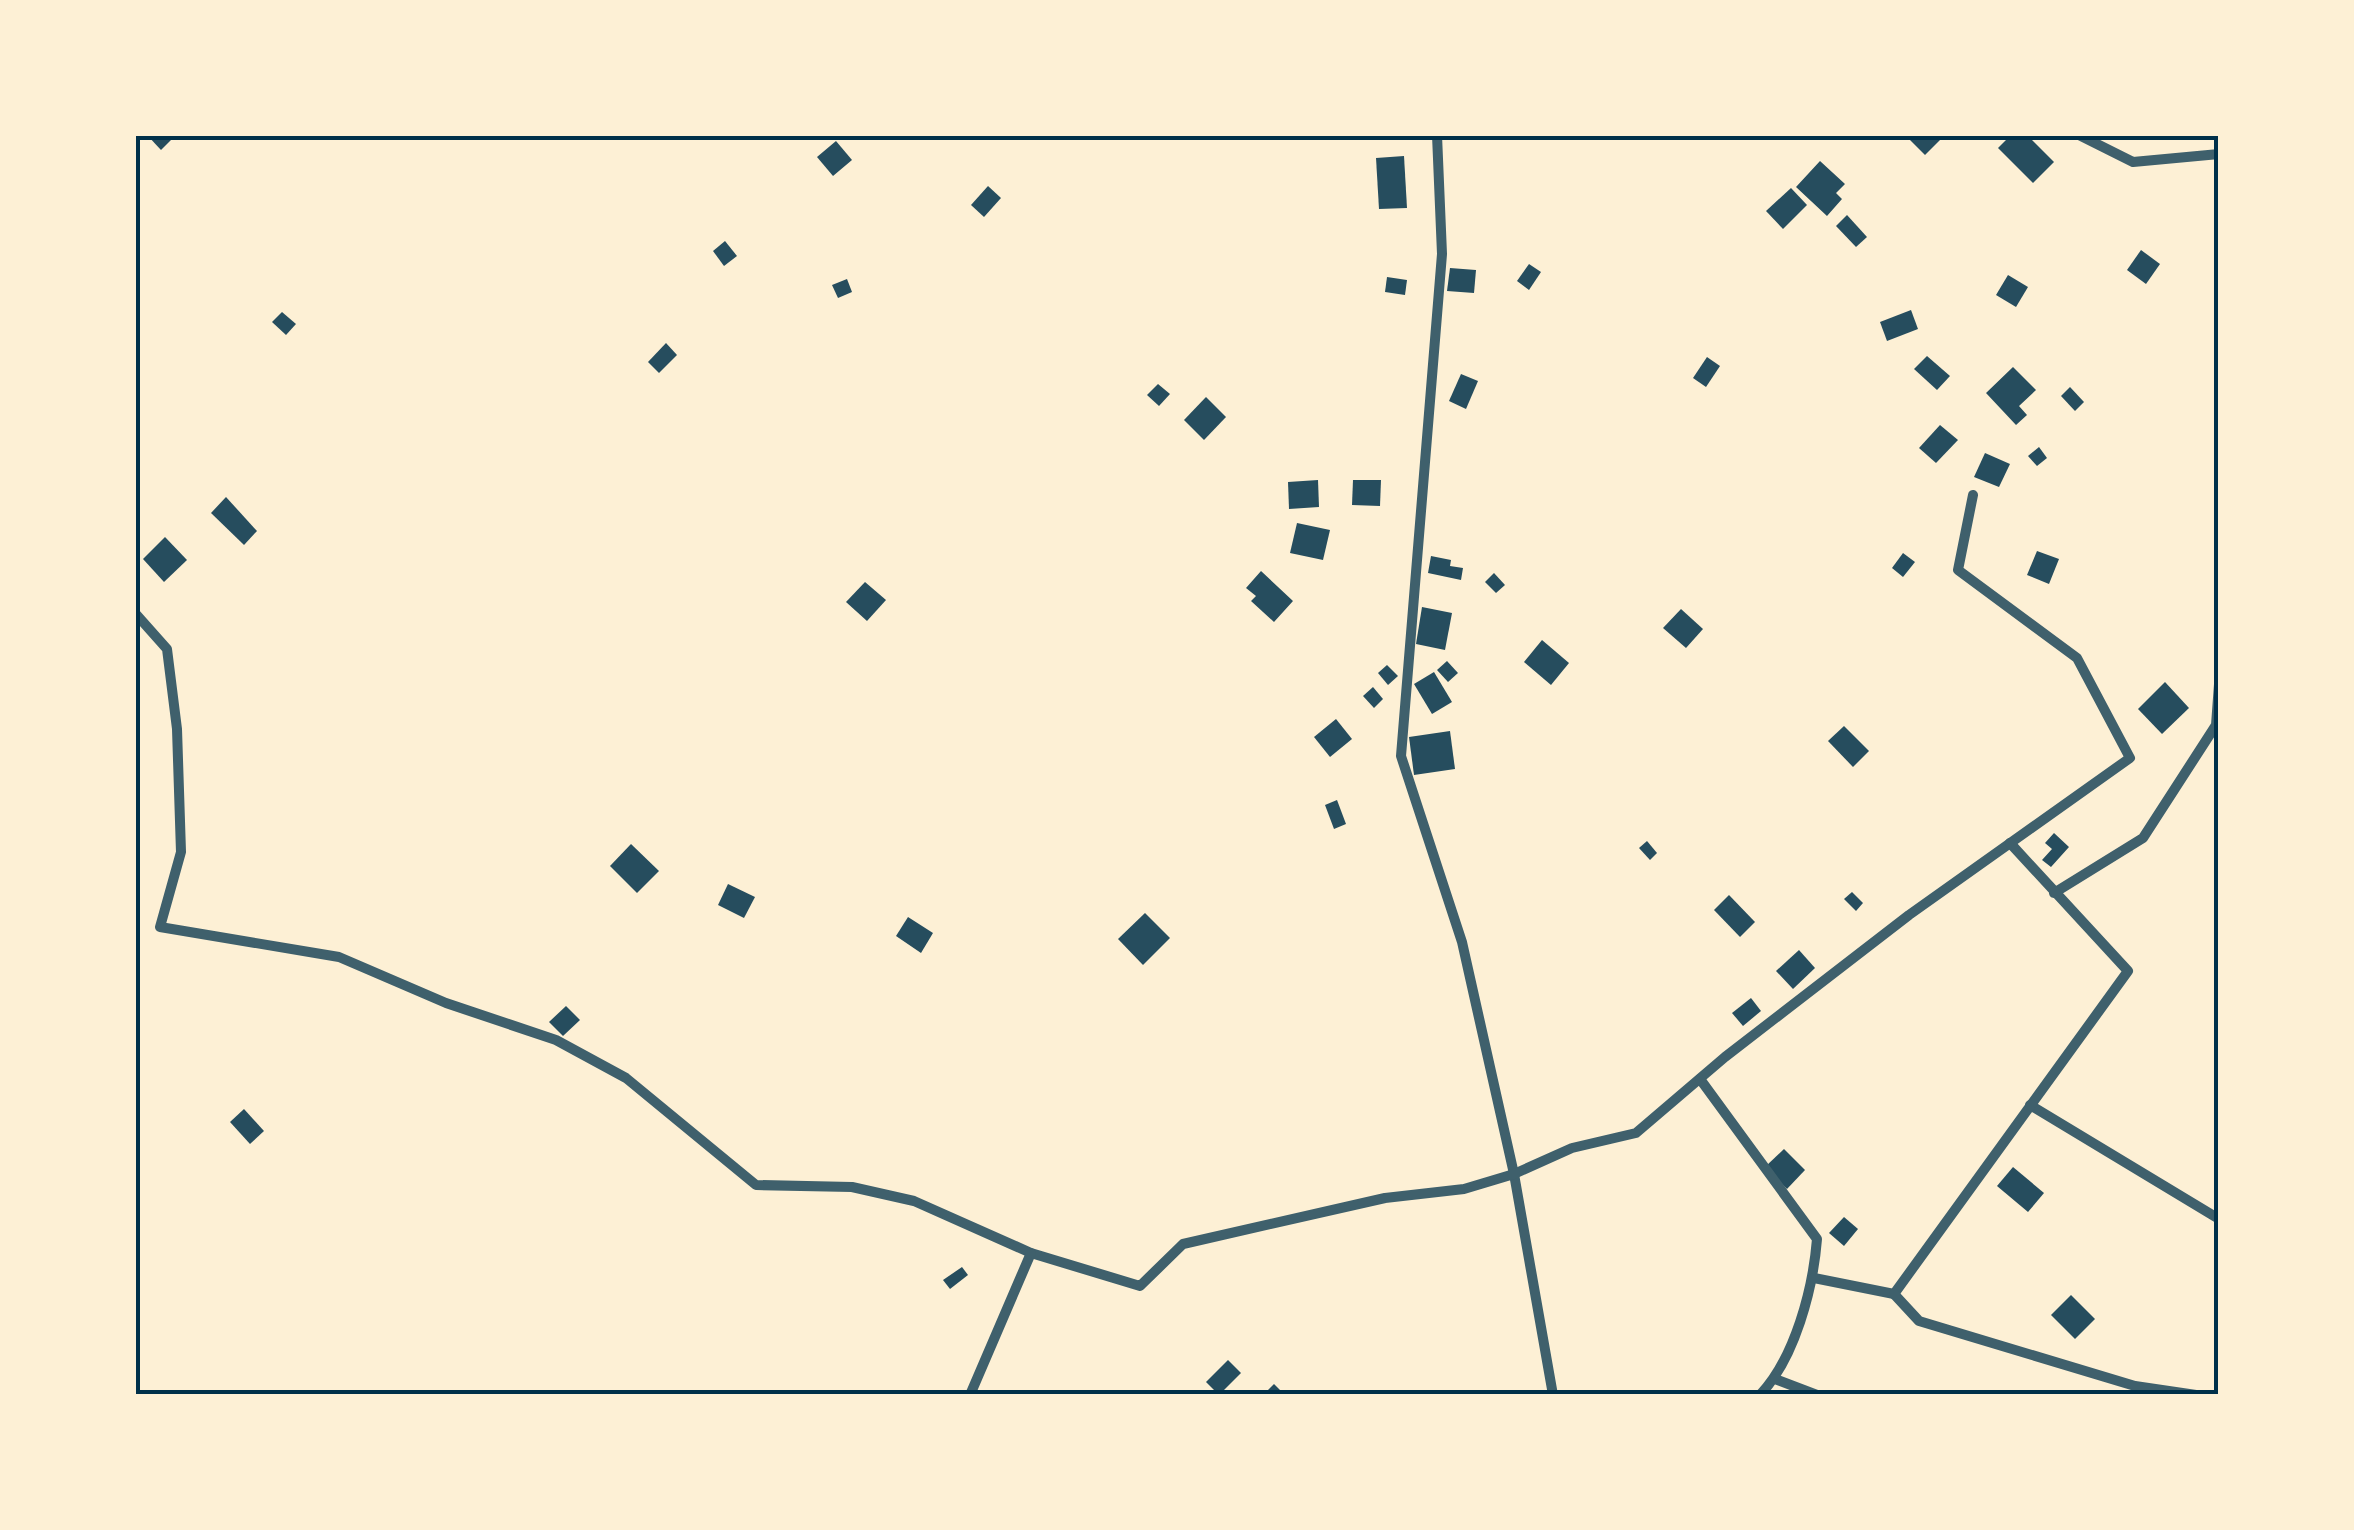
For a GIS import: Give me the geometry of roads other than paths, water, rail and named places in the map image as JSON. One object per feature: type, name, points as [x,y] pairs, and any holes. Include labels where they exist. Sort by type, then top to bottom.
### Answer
[{"type":"street","points":[[1437,135],[1442,254],[1401,756],[1462,942],[1514,1174],[1552,1395]]},
{"type":"street","points":[[2079,135],[2133,162],[2219,154]]},
{"type":"street","points":[[135,612],[167,649],[178,729],[181,852],[160,927],[339,958],[446,1003],[556,1040],[626,1078],[756,1186],[852,1187],[914,1201],[1031,1253],[1140,1286],[1184,1244],[1514,1174],[1572,1148],[1636,1133],[1909,914],[2130,758],[2076,658],[1958,570],[1973,495]]},
{"type":"street","points":[[2054,892],[2142,838],[2216,724],[2219,684]]},
{"type":"street","points":[[1894,1294],[2128,971],[2010,843]]},
{"type":"street","points":[[1700,1078],[1817,1239],[1814,1278],[1775,1379],[1760,1395]]},
{"type":"street","points":[[2030,1105],[2219,1219]]},
{"type":"street","points":[[970,1395],[1031,1253]]},
{"type":"street","points":[[1814,1278],[1894,1294],[1919,1321],[2135,1386],[2196,1395]]},
{"type":"street","points":[[1775,1379],[1816,1395]]}]
